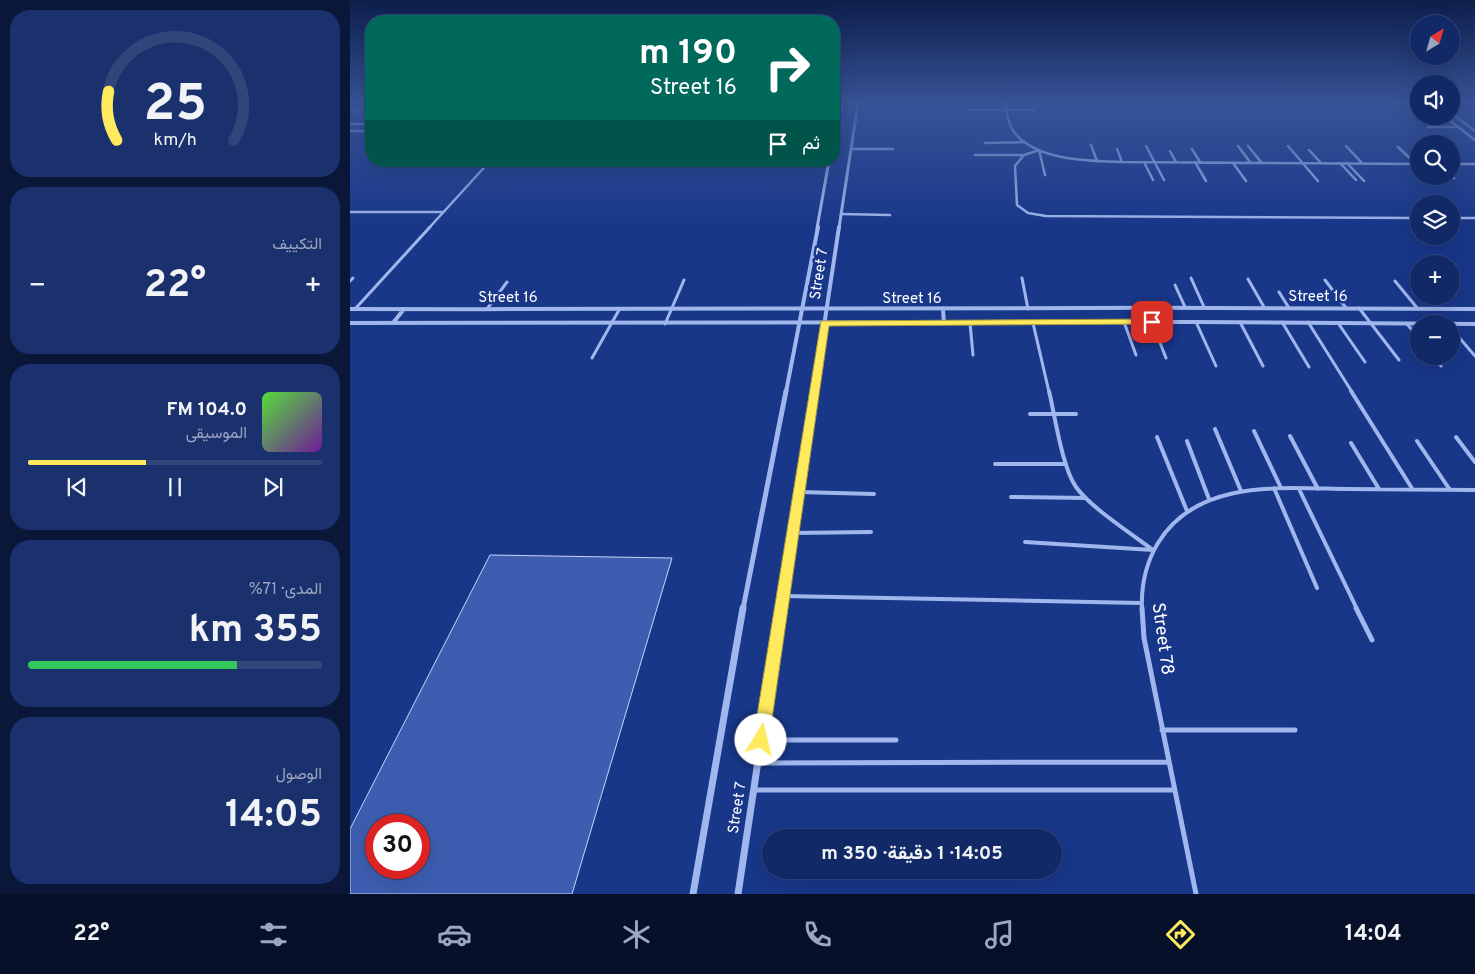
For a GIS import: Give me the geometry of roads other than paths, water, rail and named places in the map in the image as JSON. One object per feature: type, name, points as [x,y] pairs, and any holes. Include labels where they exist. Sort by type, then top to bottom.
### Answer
[{"type":"street","name":"Street 7","points":[[738,894],[852,145]]},
{"type":"street","name":"Street 7","points":[[693,894],[754,551],[803,310],[827,167]]},
{"type":"street","name":"Street 16","points":[[352,309],[944,310],[1146,307],[1475,309]]},
{"type":"street","points":[[393,323],[404,309]]},
{"type":"street","points":[[944,310],[944,324]]},
{"type":"street","name":"Street 16","points":[[350,323],[1410,323]]},
{"type":"street","name":"Street 16","points":[[1460,324],[1475,324]]},
{"type":"lane","points":[[1030,145],[1039,150],[1059,156],[1097,161],[1410,164]]},
{"type":"lane","points":[[1091,145],[1097,161]]},
{"type":"lane","points":[[1146,146],[1164,180]]},
{"type":"lane","points":[[1238,146],[1250,163]]},
{"type":"lane","points":[[1248,146],[1261,163]]},
{"type":"lane","points":[[1288,146],[1318,182]]},
{"type":"lane","points":[[1346,146],[1362,163]]},
{"type":"lane","points":[[1398,147],[1410,158]]},
{"type":"lane","points":[[851,149],[893,149]]},
{"type":"lane","points":[[1192,149],[1200,162]]},
{"type":"lane","points":[[975,155],[1024,155],[1039,150]]},
{"type":"lane","points":[[1039,150],[1045,175]]},
{"type":"lane","points":[[1116,150],[1122,162]]},
{"type":"lane","points":[[1309,150],[1321,163]]},
{"type":"lane","points":[[1170,151],[1176,162]]},
{"type":"lane","points":[[1024,155],[1015,166],[1016,186],[1018,205],[1028,213],[1055,216],[1410,218]]},
{"type":"lane","points":[[1144,162],[1153,180]]},
{"type":"lane","points":[[1195,162],[1206,181]]},
{"type":"lane","points":[[1233,163],[1246,181]]},
{"type":"lane","points":[[1340,163],[1356,180]]},
{"type":"lane","points":[[1347,163],[1364,181]]},
{"type":"lane","points":[[1460,164],[1475,164]]},
{"type":"lane","points":[[352,309],[485,167]]},
{"type":"lane","points":[[350,212],[444,212]]},
{"type":"lane","points":[[841,214],[890,215]]},
{"type":"lane","points":[[1460,218],[1475,218]]},
{"type":"lane","points":[[1022,278],[1028,309]]},
{"type":"lane","points":[[1191,278],[1204,307]]},
{"type":"lane","points":[[1248,278],[1264,308]]},
{"type":"lane","points":[[665,324],[684,280]]},
{"type":"lane","points":[[1325,280],[1346,308]]},
{"type":"lane","points":[[1395,281],[1418,309]]},
{"type":"lane","points":[[487,309],[506,282]]},
{"type":"lane","points":[[1175,285],[1185,307]]},
{"type":"lane","points":[[1279,292],[1288,308]]},
{"type":"lane","points":[[1146,307],[1166,358]]},
{"type":"lane","points":[[1359,308],[1398,360]]},
{"type":"lane","points":[[592,358],[619,310]]},
{"type":"lane","points":[[1124,322],[1136,355]]},
{"type":"lane","points":[[1196,322],[1216,366]]},
{"type":"lane","points":[[1240,322],[1263,366]]},
{"type":"lane","points":[[1282,322],[1309,367]]},
{"type":"lane","points":[[1308,322],[1413,490]]},
{"type":"lane","points":[[970,323],[973,355]]},
{"type":"lane","points":[[1033,323],[1066,464],[1075,486],[1086,498],[1153,550]]},
{"type":"lane","points":[[1338,323],[1365,362]]},
{"type":"lane","points":[[1406,323],[1410,328]]},
{"type":"lane","points":[[1460,338],[1475,356]]},
{"type":"lane","points":[[1030,414],[1076,414]]},
{"type":"lane","points":[[1215,429],[1241,490]]},
{"type":"lane","points":[[1254,432],[1281,488]]},
{"type":"lane","points":[[1157,436],[1187,511]]},
{"type":"lane","points":[[1290,436],[1318,489]]},
{"type":"lane","points":[[1456,437],[1475,462]]},
{"type":"lane","points":[[1187,441],[1209,499]]},
{"type":"lane","points":[[1417,441],[1450,490]]},
{"type":"lane","points":[[1352,443],[1379,489]]},
{"type":"lane","points":[[995,464],[1066,464]]},
{"type":"lane","points":[[1274,488],[1317,588]]},
{"type":"lane","points":[[1299,488],[1372,640]]},
{"type":"lane","name":"Street 78","points":[[1196,894],[1144,638],[1141,603],[1144,574],[1153,550],[1168,528],[1187,511],[1209,499],[1241,490],[1299,488],[1475,490]]},
{"type":"lane","points":[[799,492],[874,494]]},
{"type":"lane","points":[[1011,497],[1086,498]]},
{"type":"lane","points":[[793,532],[871,532]]},
{"type":"lane","points":[[1025,542],[1153,550]]},
{"type":"lane","points":[[783,596],[1141,603]]},
{"type":"lane","points":[[1162,730],[1296,730]]},
{"type":"lane","points":[[761,740],[896,740]]},
{"type":"lane","points":[[758,763],[1169,762]]},
{"type":"lane","points":[[754,790],[1175,790]]}]
